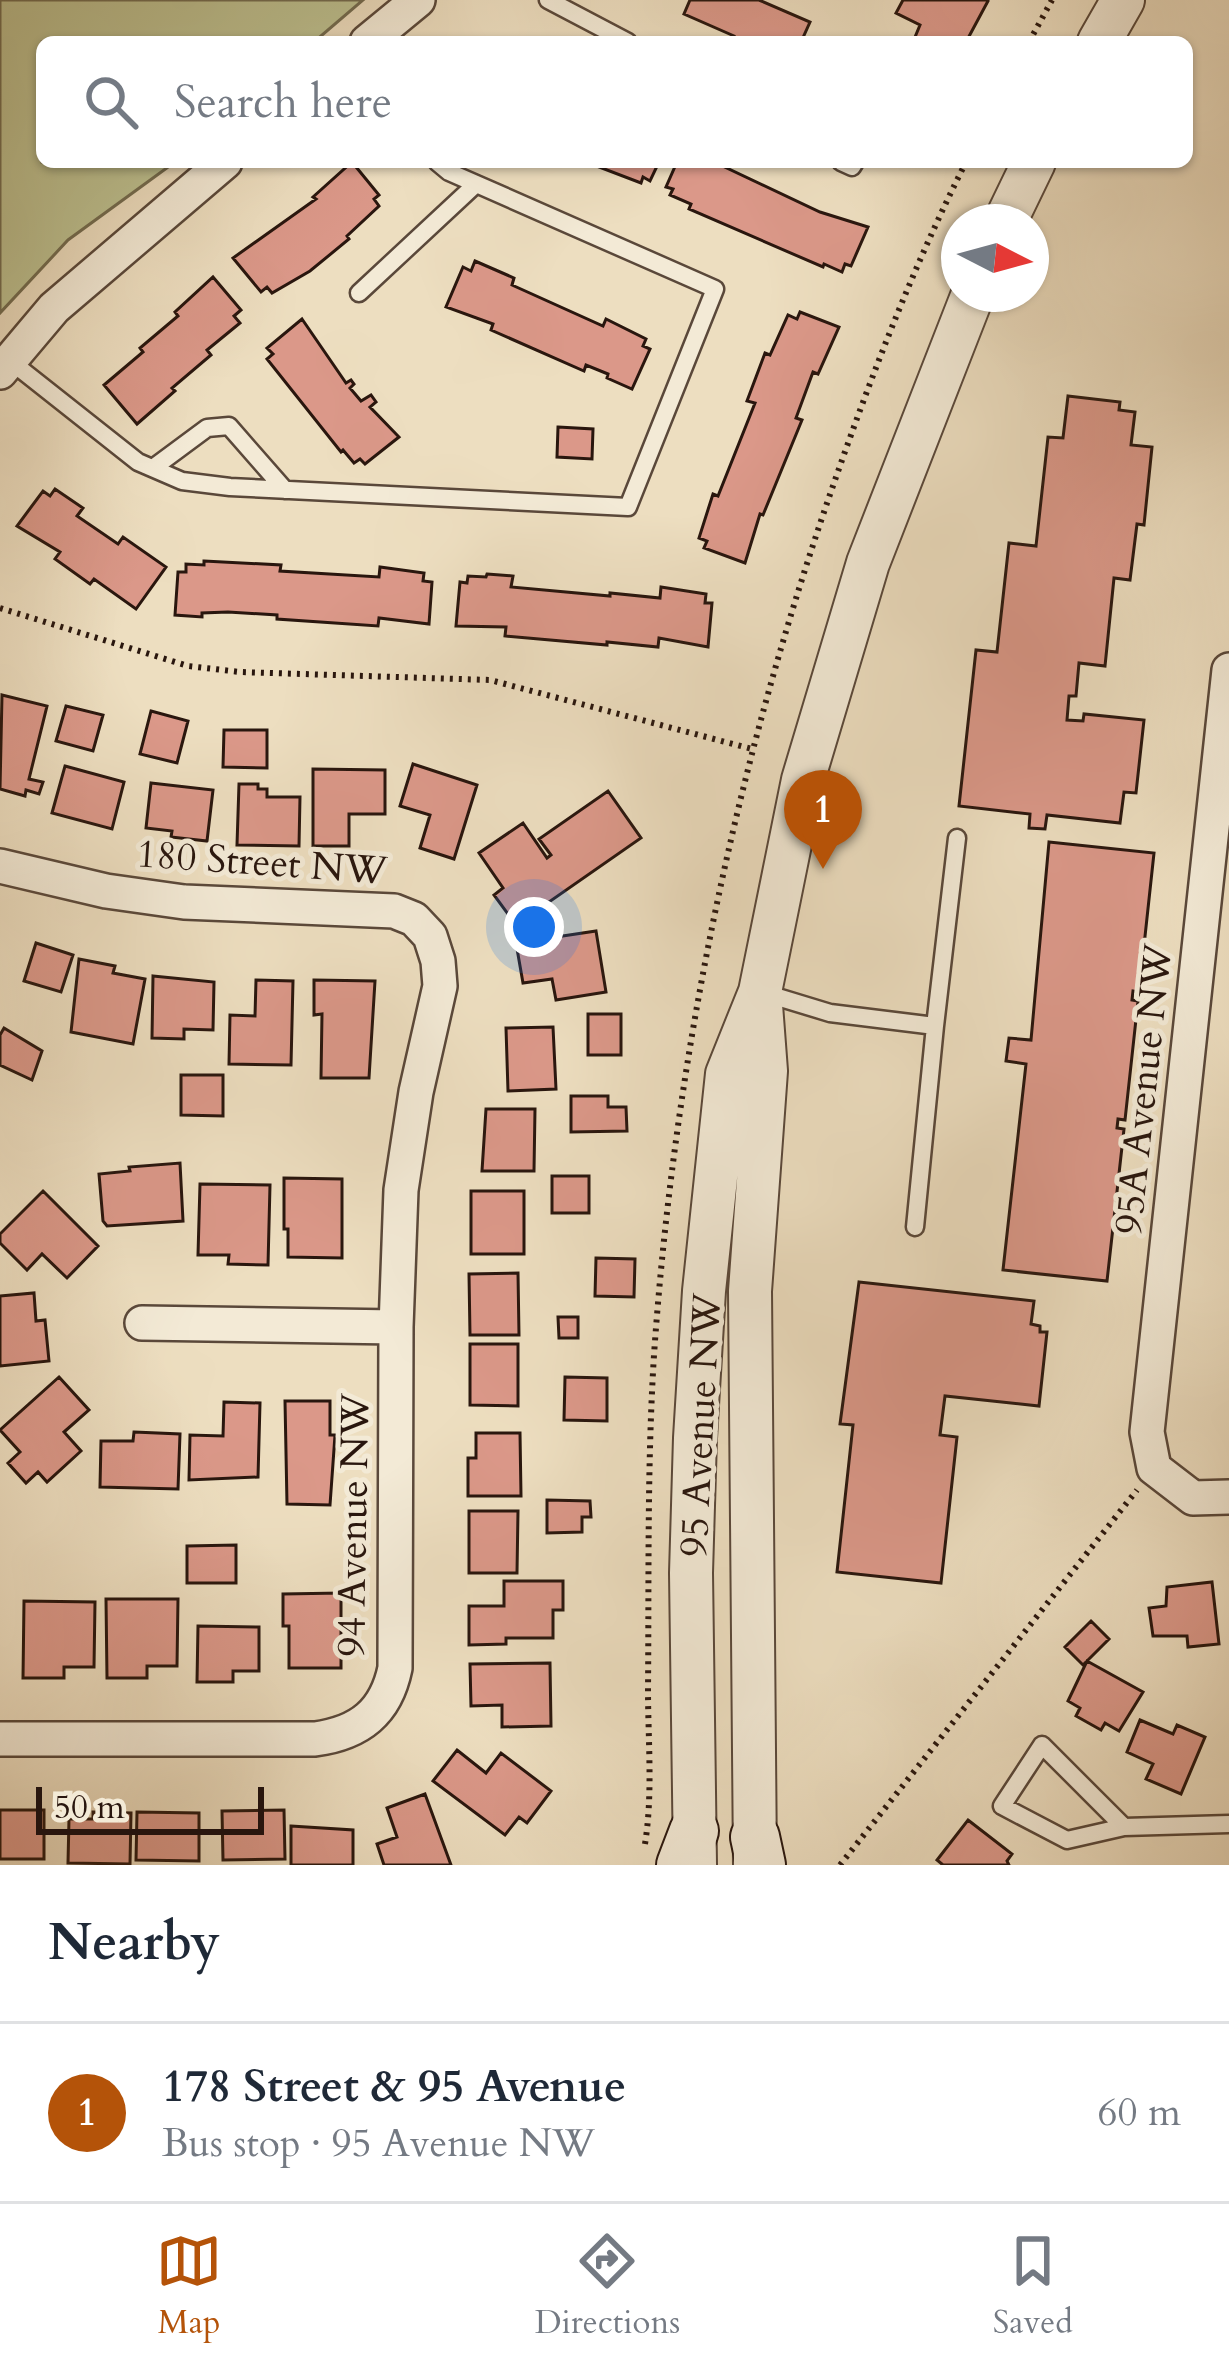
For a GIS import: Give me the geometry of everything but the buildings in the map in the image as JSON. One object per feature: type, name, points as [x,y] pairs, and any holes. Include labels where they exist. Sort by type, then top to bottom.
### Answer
[{"type":"street","points":[[374,36],[418,0]]},
{"type":"street","points":[[1102,36],[1123,0]]},
{"type":"street","points":[[4,366],[54,308],[218,168]]},
{"type":"street","points":[[1014,204],[1031,168]]},
{"type":"street","name":"95 Avenue NW","points":[[690,1854],[692,1573],[704,1291],[727,1074],[760,992],[803,780],[862,585],[965,312]]},
{"type":"street","name":"95A Avenue NW","points":[[1154,1468],[1147,1432],[1229,670]]},
{"type":"street","name":"180 Street NW","points":[[0,866],[106,891],[184,902],[394,911],[414,919],[435,945]]},
{"type":"street","name":"94 Avenue NW","points":[[0,1739],[315,1739],[373,1718],[391,1688],[395,1668],[397,1254],[407,1142],[440,986],[435,945]]},
{"type":"street","name":"95 Avenue NW","points":[[757,1856],[750,1291],[766,1071],[760,992]]},
{"type":"street","points":[[142,1323],[396,1328]]},
{"type":"street","points":[[1154,1468],[1192,1498],[1229,1497]]},
{"type":"lane","points":[[548,0],[617,36]]},
{"type":"lane","points":[[4,366],[138,462],[182,481],[628,507],[715,289],[448,168]]},
{"type":"lane","points":[[359,293],[476,184]]},
{"type":"lane","points":[[153,469],[207,428],[229,426],[285,490]]},
{"type":"lane","points":[[914,1227],[958,838]]},
{"type":"lane","points":[[760,992],[830,1013],[935,1026]]},
{"type":"lane","points":[[1124,1827],[1042,1745],[1002,1806],[1067,1840],[1124,1827],[1229,1824]]},
{"type":"path","points":[[1032,36],[1052,0]]},
{"type":"path","points":[[0,608],[188,666],[490,680],[753,749]]},
{"type":"path","points":[[840,1865],[1154,1468]]},
{"type":"green space","points":[[0,0],[363,0],[321,36],[36,36],[36,168],[167,168],[68,240],[0,313]]},
{"type":"place","name":"178 Street & 95 Avenue","points":[[823,869]]}]
